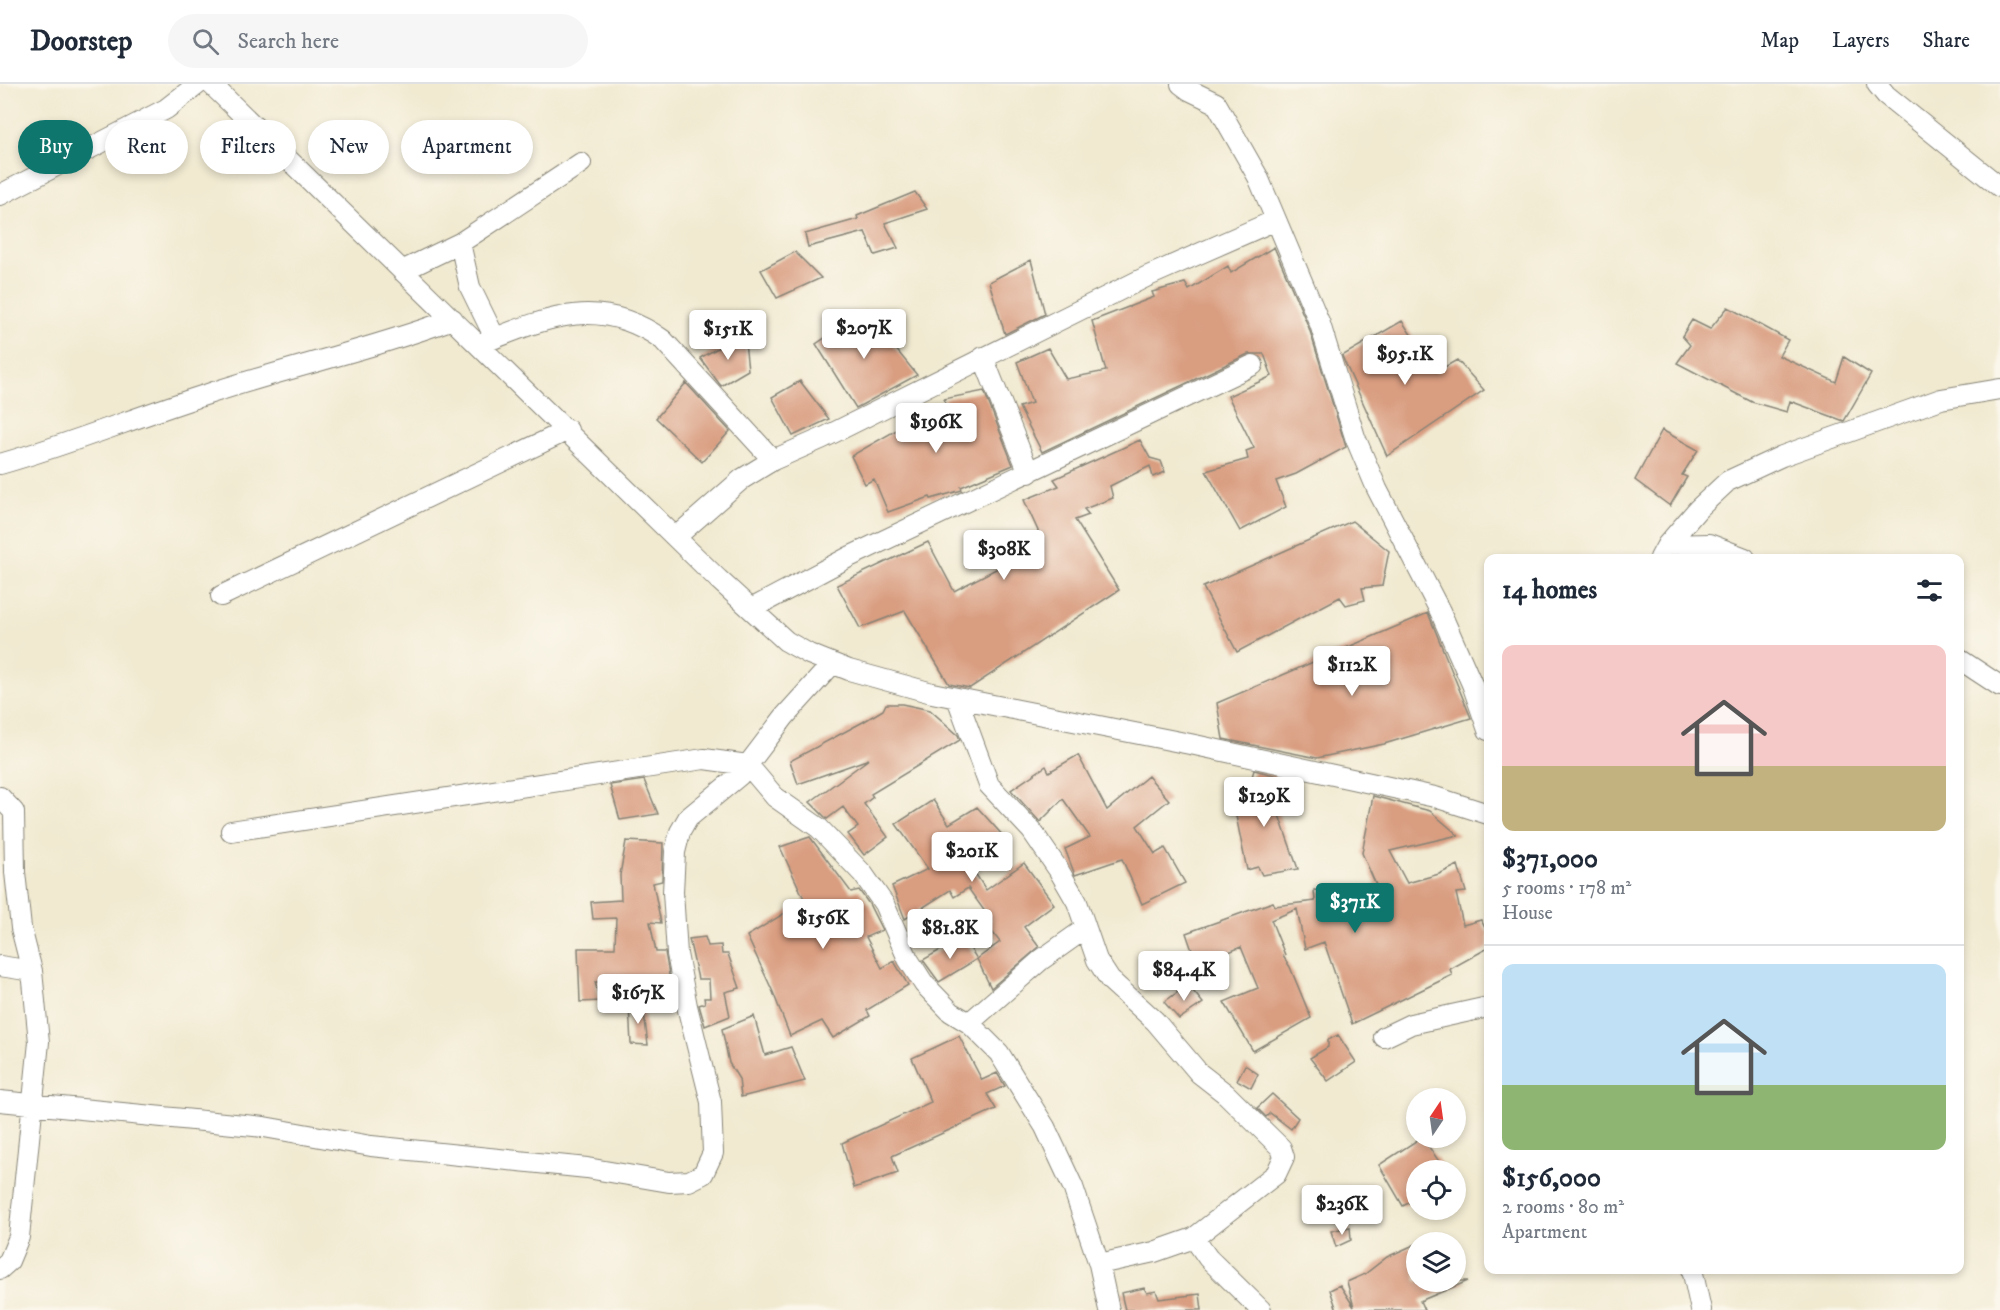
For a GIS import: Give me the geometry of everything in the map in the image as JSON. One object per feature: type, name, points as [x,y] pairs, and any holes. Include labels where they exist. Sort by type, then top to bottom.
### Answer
[{"type":"street","points":[[0,195],[166,110],[198,84]]},
{"type":"street","points":[[211,84],[453,319],[488,341],[568,430],[750,609],[786,641],[832,664],[957,698],[1435,797],[1484,813]]},
{"type":"street","points":[[1181,84],[1216,103],[1258,177],[1320,324],[1325,348],[1355,437],[1377,489],[1444,621],[1472,684],[1484,718]]},
{"type":"street","points":[[1877,84],[1886,95],[2000,187]]},
{"type":"street","points":[[402,271],[460,243],[581,163]]},
{"type":"street","points":[[677,536],[742,479],[773,460],[823,438],[1146,277],[1276,220]]},
{"type":"street","points":[[460,243],[470,287],[488,341]]},
{"type":"street","points":[[488,341],[569,313],[610,314],[644,326],[663,340],[773,460]]},
{"type":"street","points":[[0,464],[50,450],[208,394],[424,330],[453,319]]},
{"type":"street","points":[[983,357],[1029,473]]},
{"type":"street","points":[[750,609],[849,557],[1253,365]]},
{"type":"street","points":[[1664,551],[1698,509],[1728,481],[1761,466],[1941,399],[2000,389]]},
{"type":"street","points":[[221,596],[568,430]]},
{"type":"street","points":[[1664,551],[1709,544],[1735,554]]},
{"type":"street","points":[[1964,662],[2000,686]]},
{"type":"street","points":[[0,1101],[264,1127],[371,1146],[588,1168],[669,1182],[689,1181],[703,1174],[712,1158],[711,1102],[687,1006],[677,954],[673,892],[675,852],[680,832],[688,818],[724,789],[748,765],[785,716],[832,664]]},
{"type":"street","points":[[957,698],[989,785],[1032,831],[1059,869],[1077,902],[1097,960],[1110,980],[1155,1021],[1199,1073],[1226,1094],[1274,1142],[1284,1157],[1276,1174],[1194,1238],[1154,1252],[1099,1264]]},
{"type":"street","points":[[231,831],[704,759],[748,765],[776,797],[819,828],[863,874],[884,904],[908,959],[924,984],[951,1012],[969,1023],[999,1053],[1045,1128],[1073,1187],[1099,1264],[1109,1310]]},
{"type":"street","points":[[0,797],[14,812],[15,872],[21,928],[32,971],[39,1042],[19,1237],[9,1261],[0,1269]]},
{"type":"street","points":[[969,1023],[1041,960],[1086,928]]},
{"type":"street","points":[[0,966],[32,971]]},
{"type":"street","points":[[1384,1037],[1411,1024],[1484,1008]]},
{"type":"street","points":[[1194,1238],[1208,1258],[1262,1310]]},
{"type":"street","points":[[1693,1274],[1701,1310]]},
{"type":"building","points":[[915,192],[927,209],[885,223],[898,248],[875,255],[865,232],[808,247],[805,234],[858,219],[857,216]]},
{"type":"building","points":[[1274,247],[1309,328],[1346,447],[1296,474],[1276,481],[1286,507],[1240,531],[1206,471],[1248,459],[1246,451],[1254,448],[1228,396],[1272,376],[1264,354],[1248,354],[1042,452],[1019,407],[1032,403],[1017,362],[1048,348],[1066,379],[1106,371],[1092,321],[1154,297],[1152,292],[1185,283],[1189,290],[1228,266],[1231,273]]},
{"type":"building","points":[[795,252],[821,278],[777,298],[761,270]]},
{"type":"building","points":[[1031,260],[1045,314],[1005,334],[989,282]]},
{"type":"building","points":[[1728,307],[1788,340],[1779,356],[1836,382],[1844,357],[1871,374],[1844,421],[1790,401],[1787,412],[1752,402],[1677,363],[1690,345],[1682,336],[1692,320],[1710,329]]},
{"type":"building","points":[[865,311],[917,375],[856,408],[816,344]]},
{"type":"building","points":[[1402,321],[1436,372],[1457,360],[1484,390],[1387,456],[1342,356]]},
{"type":"building","points":[[744,333],[748,370],[721,386],[700,358]]},
{"type":"building","points":[[800,381],[829,419],[793,436],[772,397]]},
{"type":"building","points":[[686,383],[730,431],[702,462],[656,418]]},
{"type":"building","points":[[984,391],[1013,465],[961,487],[962,490],[931,499],[930,497],[888,512],[874,479],[865,484],[851,456],[902,427],[900,422],[950,414],[944,399]]},
{"type":"building","points":[[1662,430],[1698,450],[1682,475],[1687,477],[1670,506],[1635,480]]},
{"type":"building","points":[[1140,440],[1150,458],[1161,461],[1165,472],[1153,477],[1150,466],[1110,486],[1113,498],[1084,509],[1089,515],[1075,520],[1119,590],[970,688],[949,684],[905,611],[860,628],[837,585],[928,542],[954,591],[1044,544],[1024,500],[1059,486],[1054,479]]},
{"type":"building","points":[[1352,521],[1389,551],[1382,586],[1362,588],[1365,600],[1346,605],[1340,597],[1237,652],[1203,587]]},
{"type":"building","points":[[1428,613],[1471,718],[1384,744],[1317,758],[1223,739],[1217,703]]},
{"type":"building","points":[[886,704],[902,704],[930,710],[958,735],[960,740],[871,794],[873,797],[864,804],[888,837],[864,855],[848,834],[858,827],[843,807],[827,819],[810,802],[869,759],[798,784],[790,761],[863,722],[883,710]]},
{"type":"building","points":[[1078,755],[1107,810],[1148,776],[1169,800],[1137,826],[1155,854],[1165,848],[1185,883],[1142,904],[1122,859],[1075,875],[1065,849],[1090,837],[1063,799],[1040,822],[1011,790],[1046,766],[1049,772]]},
{"type":"building","points":[[1254,770],[1278,776],[1274,801],[1298,869],[1262,875],[1258,867],[1247,870],[1234,806],[1244,805]]},
{"type":"building","points":[[644,780],[658,814],[620,820],[610,785]]},
{"type":"building","points":[[1373,796],[1430,811],[1458,835],[1390,851],[1407,883],[1439,874],[1458,865],[1466,892],[1456,893],[1463,925],[1481,920],[1484,926],[1484,950],[1450,969],[1452,975],[1352,1024],[1324,942],[1305,949],[1297,909],[1271,920],[1285,955],[1283,956],[1290,967],[1311,1018],[1253,1051],[1224,1002],[1258,988],[1241,947],[1197,965],[1186,933],[1273,902],[1275,906],[1315,901],[1314,890],[1334,891],[1340,903],[1376,885],[1362,853]]},
{"type":"building","points":[[933,800],[949,824],[977,807],[1005,838],[969,864],[986,890],[1024,863],[1054,904],[1024,927],[1039,947],[991,988],[977,959],[1000,942],[986,924],[991,920],[968,888],[954,897],[950,890],[905,919],[892,886],[928,869],[896,824]]},
{"type":"building","points":[[810,837],[851,892],[859,890],[869,904],[882,930],[866,937],[882,968],[894,961],[908,985],[867,1010],[870,1016],[833,1038],[822,1021],[790,1036],[747,936],[805,901],[780,847]]},
{"type":"building","points":[[626,841],[663,843],[662,881],[653,883],[661,923],[650,922],[656,952],[665,952],[670,980],[595,982],[600,1001],[580,1002],[578,948],[615,948],[616,918],[593,919],[591,902],[621,900],[620,875]]},
{"type":"building","points":[[705,937],[708,946],[721,945],[722,954],[728,954],[740,988],[725,992],[730,1016],[705,1026],[699,1005],[705,1003],[704,998],[710,998],[709,979],[698,979],[689,939]]},
{"type":"building","points":[[963,937],[977,959],[939,982],[923,960]]},
{"type":"building","points":[[1188,985],[1203,1003],[1179,1019],[1164,1002]]},
{"type":"building","points":[[643,1004],[648,1045],[631,1044],[629,1005]]},
{"type":"building","points":[[754,1016],[765,1055],[791,1047],[805,1081],[741,1097],[739,1079],[729,1063],[722,1029]]},
{"type":"building","points":[[1338,1035],[1356,1062],[1328,1081],[1310,1058],[1328,1047],[1328,1040]]},
{"type":"building","points":[[959,1036],[982,1080],[997,1073],[1005,1086],[987,1094],[996,1109],[892,1156],[898,1173],[854,1188],[842,1143],[931,1102],[912,1058]]},
{"type":"building","points":[[1245,1065],[1258,1074],[1251,1088],[1237,1080]]},
{"type":"building","points":[[1272,1094],[1298,1118],[1291,1129],[1270,1113],[1266,1117],[1257,1108]]},
{"type":"building","points":[[1406,1147],[1430,1148],[1438,1160],[1406,1160],[1406,1204],[1403,1206],[1379,1165]]},
{"type":"building","points":[[1350,1227],[1351,1240],[1336,1247],[1331,1231]]},
{"type":"building","points":[[1406,1248],[1406,1292],[1442,1292],[1420,1301],[1424,1310],[1337,1310],[1330,1290],[1340,1285],[1354,1307],[1347,1282],[1365,1274],[1387,1257]]},
{"type":"building","points":[[1144,1288],[1147,1293],[1156,1291],[1159,1299],[1200,1294],[1202,1310],[1125,1310],[1121,1293]]}]
